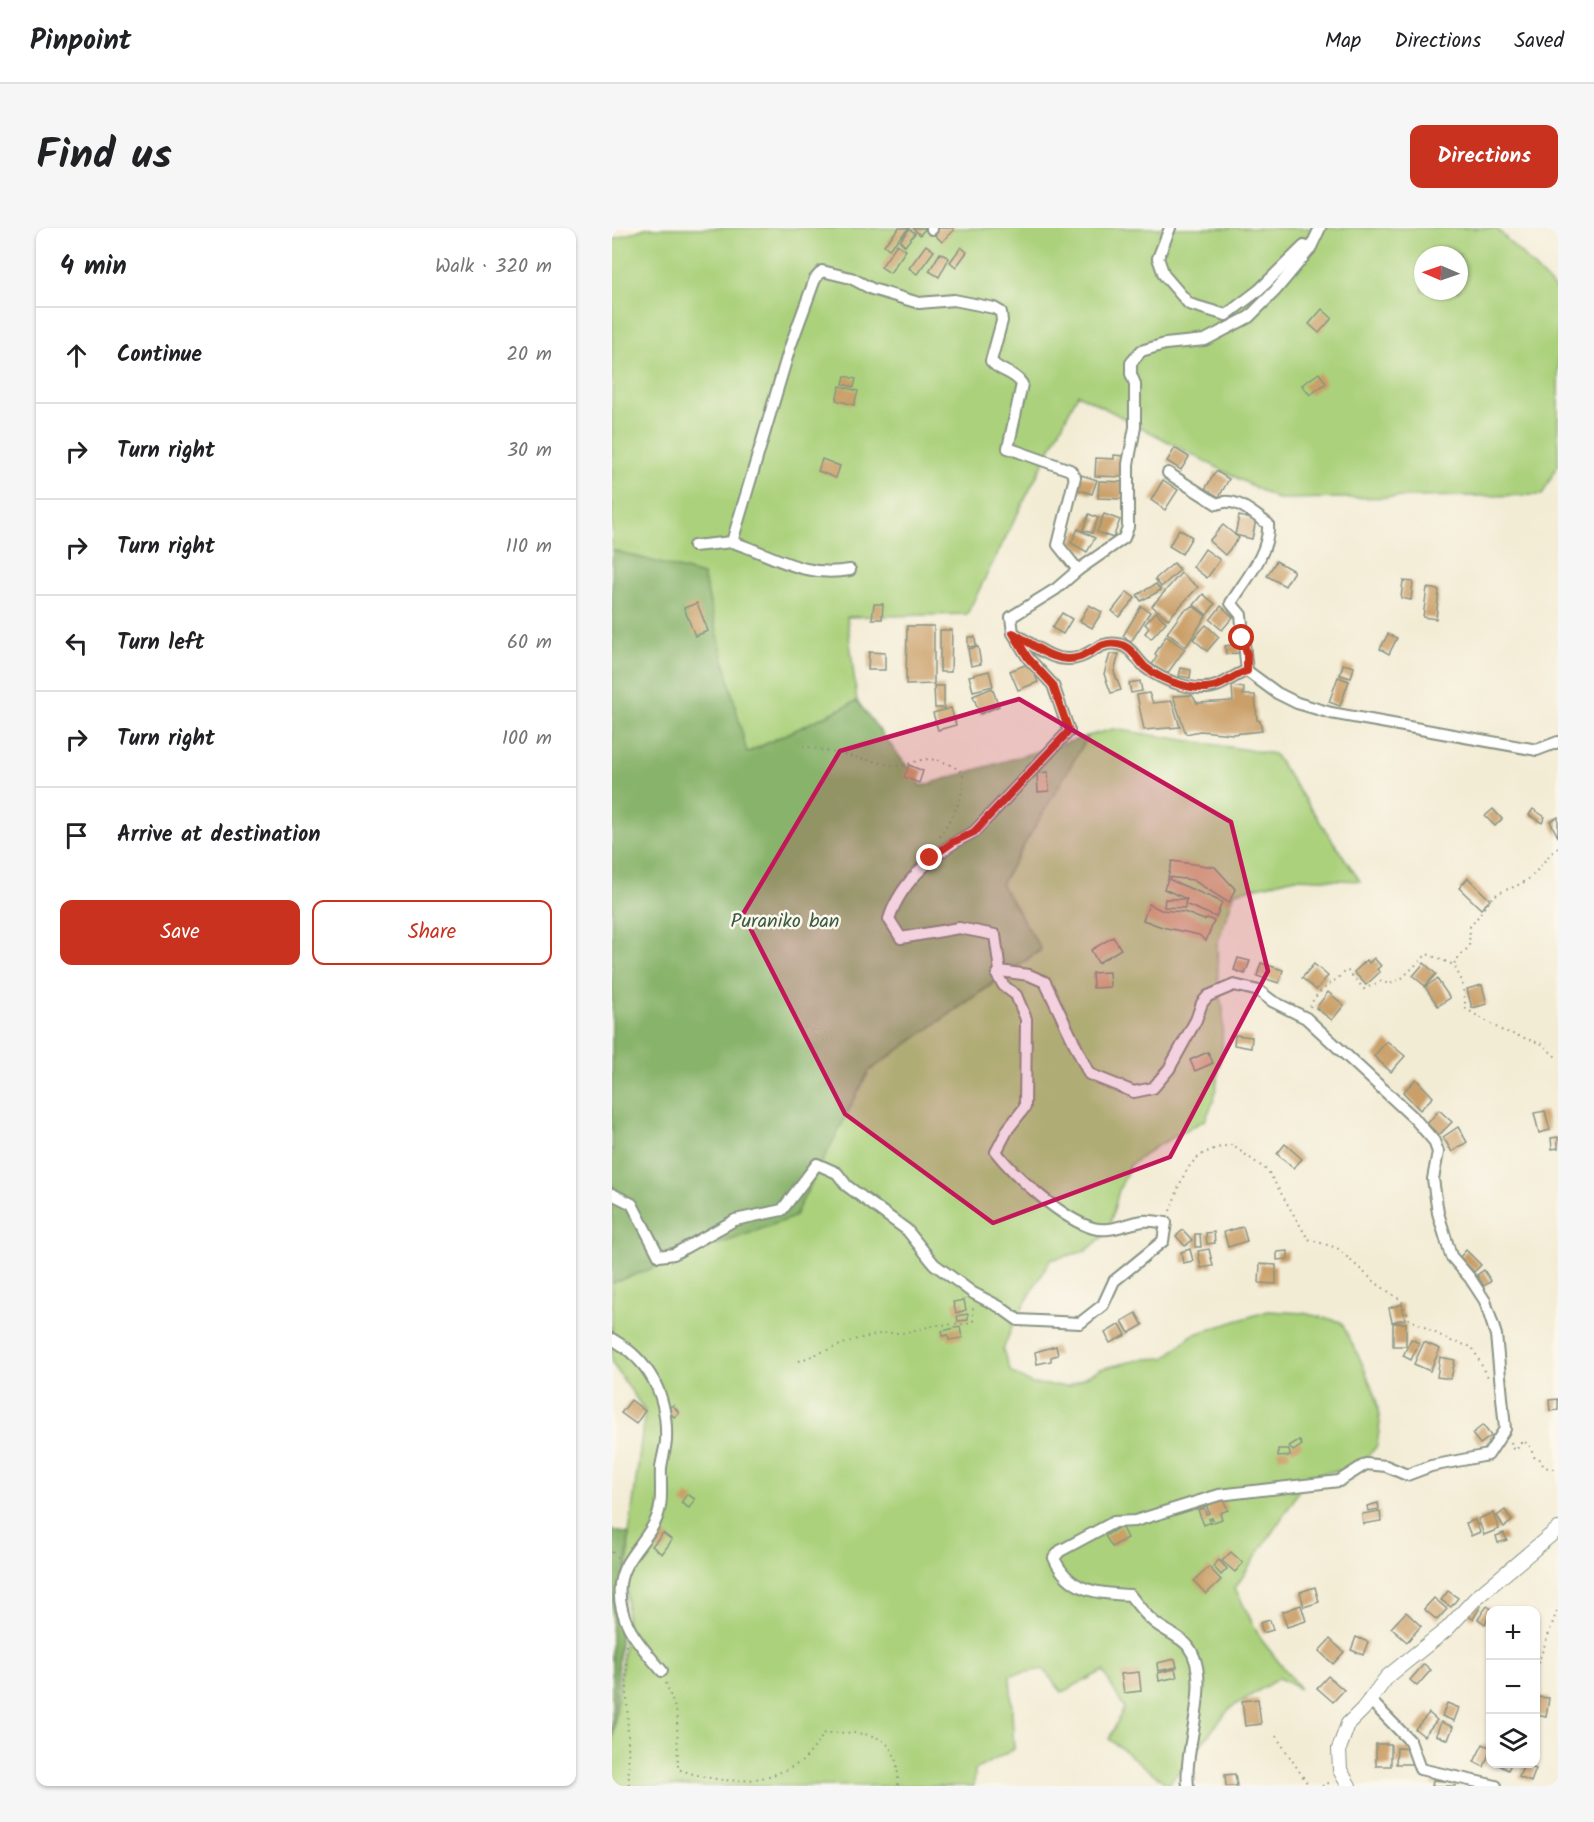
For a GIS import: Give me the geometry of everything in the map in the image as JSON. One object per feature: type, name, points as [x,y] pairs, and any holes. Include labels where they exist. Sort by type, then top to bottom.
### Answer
[{"type":"street","points":[[1170,228],[1158,258],[1164,275],[1189,304],[1226,315],[1259,290],[1304,246],[1310,249]]},
{"type":"street","points":[[612,1194],[632,1204],[659,1256],[674,1254],[735,1220],[782,1210],[817,1164],[837,1173],[847,1186],[907,1230],[934,1264],[973,1293],[1000,1306],[1018,1320],[1080,1323],[1103,1305],[1114,1281],[1163,1241],[1166,1222],[1143,1221],[1128,1226],[1094,1228],[1055,1206],[1016,1176],[996,1152],[1008,1128],[1025,1107],[1026,1019],[1017,995],[1004,986],[997,975],[1000,971],[995,934],[959,928],[901,938],[889,919],[895,900],[930,858],[953,842],[974,832],[1069,731],[1053,685],[1028,658],[1013,633],[1011,617],[1056,589],[1078,570],[1124,538],[1128,527],[1128,464],[1135,427],[1135,384],[1131,374],[1131,363],[1140,351],[1165,344],[1205,340],[1249,317],[1275,291],[1310,249],[1320,228]]},
{"type":"street","points":[[732,542],[790,346],[815,279],[822,271],[851,278],[872,289],[919,303],[954,300],[994,308],[1001,312],[1002,321],[991,361],[994,366],[1010,371],[1022,384],[1008,448],[1070,470],[1075,477],[1058,545],[1078,570]]},
{"type":"street","points":[[1168,473],[1217,504],[1226,500],[1234,502],[1268,524],[1269,537],[1262,552],[1231,603],[1241,615],[1247,671]]},
{"type":"street","points":[[694,546],[732,542],[801,568],[827,574],[850,570]]},
{"type":"street","points":[[1013,633],[1046,654],[1061,658],[1079,658],[1099,645],[1114,643],[1126,645],[1147,668],[1198,689],[1220,685],[1235,674],[1247,671],[1287,698],[1331,713],[1537,750],[1558,742]]},
{"type":"street","points":[[1000,971],[1029,975],[1045,982],[1089,1074],[1134,1092],[1153,1088],[1169,1069],[1196,1020],[1202,1003],[1218,991],[1234,985],[1259,991],[1272,1001],[1306,1018],[1413,1118],[1434,1141],[1438,1152],[1433,1179],[1438,1213],[1451,1256],[1470,1278],[1485,1301],[1496,1335],[1504,1429],[1488,1455],[1431,1466],[1407,1475],[1386,1466],[1366,1464],[1339,1481],[1219,1495],[1135,1521],[1114,1522],[1060,1551],[1054,1558],[1061,1572],[1076,1584],[1093,1593],[1130,1594],[1151,1620],[1187,1644],[1197,1664],[1197,1697],[1186,1771],[1188,1786]]},
{"type":"street","points":[[612,1339],[633,1351],[656,1384],[666,1440],[661,1469],[663,1493],[656,1520],[642,1544],[625,1566],[620,1586],[626,1626],[662,1671]]},
{"type":"street","points":[[1350,1786],[1341,1770],[1339,1749],[1347,1724],[1364,1709],[1387,1677],[1447,1629],[1476,1598],[1558,1529]]},
{"type":"street","points":[[1369,1699],[1410,1742],[1420,1769],[1496,1786]]},
{"type":"path","points":[[803,746],[896,766],[931,760],[953,764],[963,773],[964,790],[955,816],[941,835],[930,858]]},
{"type":"path","points":[[1454,965],[1456,959],[1469,947],[1470,926],[1479,918],[1491,900],[1523,882],[1532,875],[1546,855],[1558,848]]},
{"type":"path","points":[[1306,1018],[1312,1000],[1347,970],[1364,989],[1381,981],[1389,984],[1401,979],[1427,954],[1454,965],[1462,981],[1466,1009],[1501,1030],[1542,1044],[1558,1059]]},
{"type":"path","points":[[1166,1222],[1184,1173],[1192,1161],[1212,1148],[1232,1145],[1268,1171],[1308,1239],[1337,1248],[1376,1284],[1402,1301],[1409,1319],[1451,1341],[1472,1347],[1502,1402]]},
{"type":"path","points":[[799,1362],[853,1340],[937,1325],[967,1324],[973,1321],[973,1293]]},
{"type":"path","points":[[1504,1429],[1513,1449],[1517,1449],[1522,1441],[1529,1444],[1534,1456],[1539,1458],[1544,1467],[1558,1470]]},
{"type":"path","points":[[1539,1660],[1558,1608]]},
{"type":"path","points":[[626,1626],[629,1786]]},
{"type":"path","points":[[662,1671],[677,1714],[678,1769],[718,1783],[752,1784]]},
{"type":"path","points":[[764,1784],[801,1762],[825,1734],[862,1732],[885,1741],[899,1763],[898,1786]]},
{"type":"path","points":[[1276,1736],[1309,1786]]},
{"type":"highlighted area","points":[[1019,699],[1231,822],[1268,971],[1170,1157],[993,1223],[845,1114],[743,914],[840,751]]},
{"type":"green space","points":[[645,228],[1496,228],[1558,292],[1558,464],[1542,495],[1277,499],[1078,394],[967,614],[847,617],[857,701],[746,753],[703,575],[612,550],[612,240]]},
{"type":"green space","name":"Puraniko ban","points":[[612,550],[703,575],[747,753],[857,701],[922,786],[1088,736],[1001,884],[1041,949],[869,1071],[794,1217],[612,1283]]},
{"type":"green space","points":[[1113,729],[1274,754],[1360,881],[1296,878],[1235,892],[1217,944],[1218,991],[1223,1009],[1222,1050],[1214,1101],[1205,1120],[1157,1146],[1130,1165],[1119,1190],[1108,1232],[1086,1251],[1050,1260],[1014,1322],[1003,1350],[1011,1372],[1032,1384],[1069,1386],[1100,1369],[1143,1359],[1165,1358],[1192,1335],[1268,1311],[1304,1313],[1341,1322],[1376,1397],[1380,1423],[1377,1446],[1358,1467],[1318,1474],[1302,1483],[1293,1501],[1235,1588],[1260,1638],[1300,1689],[1279,1678],[1230,1708],[1168,1785],[1109,1739],[1124,1708],[1103,1671],[1062,1692],[1043,1669],[1010,1675],[1014,1749],[975,1770],[974,1786],[612,1786],[612,1749],[626,1627],[629,1534],[645,1411],[612,1363],[612,1283],[794,1217],[869,1071],[1041,950],[1001,884],[1088,736]]},
{"type":"green space","points":[[612,1530],[629,1534],[612,1744]]},
{"type":"building","points":[[899,228],[909,228],[889,249],[884,245]]},
{"type":"building","points":[[913,228],[926,228],[920,235]]},
{"type":"building","points":[[936,228],[953,228],[954,230],[942,242],[932,232]]},
{"type":"building","points":[[909,229],[915,233],[905,246],[900,241]]},
{"type":"building","points":[[897,244],[906,250],[890,273],[881,267]]},
{"type":"building","points":[[926,245],[934,251],[917,274],[909,268]]},
{"type":"building","points":[[961,247],[967,252],[956,267],[950,262]]},
{"type":"building","points":[[940,253],[949,258],[939,277],[929,271]]},
{"type":"building","points":[[1322,309],[1332,318],[1319,333],[1309,324]]},
{"type":"building","points":[[1319,373],[1326,383],[1310,395],[1302,385]]},
{"type":"building","points":[[845,376],[856,379],[854,387],[843,384]]},
{"type":"building","points":[[840,386],[858,391],[854,405],[836,400]]},
{"type":"building","points":[[1175,448],[1189,457],[1181,470],[1167,461]]},
{"type":"building","points":[[1114,455],[1124,456],[1123,477],[1095,476],[1096,458],[1114,459]]},
{"type":"building","points":[[822,459],[840,466],[836,478],[818,471]]},
{"type":"building","points":[[1216,471],[1229,479],[1219,497],[1205,489]]},
{"type":"building","points":[[1081,475],[1097,480],[1092,494],[1076,489]]},
{"type":"building","points":[[1163,480],[1178,490],[1165,510],[1151,500]]},
{"type":"building","points":[[1099,481],[1123,482],[1123,499],[1098,498]]},
{"type":"building","points":[[1089,514],[1098,518],[1092,533],[1083,530]]},
{"type":"building","points":[[1104,514],[1120,520],[1113,538],[1097,532]]},
{"type":"building","points":[[1239,516],[1256,520],[1252,539],[1235,535]]},
{"type":"building","points":[[1223,525],[1239,538],[1225,555],[1209,541]]},
{"type":"building","points":[[1078,529],[1095,538],[1087,552],[1071,543]]},
{"type":"building","points":[[1179,529],[1192,537],[1182,554],[1169,546]]},
{"type":"building","points":[[1205,549],[1220,560],[1207,578],[1193,567]]},
{"type":"building","points":[[1276,561],[1294,571],[1285,586],[1267,576]]},
{"type":"building","points":[[1174,563],[1180,570],[1161,587],[1155,579]]},
{"type":"building","points":[[1181,573],[1198,587],[1168,619],[1152,606]]},
{"type":"building","points":[[1403,581],[1413,582],[1411,600],[1401,598]]},
{"type":"building","points":[[1156,584],[1161,590],[1141,601],[1137,595]]},
{"type":"building","points":[[1427,588],[1439,590],[1436,619],[1423,617]]},
{"type":"building","points":[[1127,592],[1135,598],[1119,617],[1112,611]]},
{"type":"building","points":[[1203,594],[1215,604],[1207,615],[1194,605]]},
{"type":"building","points":[[697,603],[708,631],[695,636],[684,608]]},
{"type":"building","points":[[874,604],[883,604],[882,619],[872,619]]},
{"type":"building","points":[[1089,605],[1102,612],[1092,628],[1080,621]]},
{"type":"building","points":[[1141,606],[1150,612],[1131,642],[1123,636]]},
{"type":"building","points":[[1193,606],[1206,616],[1186,647],[1167,633],[1183,611]]},
{"type":"building","points":[[1221,606],[1233,617],[1222,630],[1210,620]]},
{"type":"building","points":[[1156,612],[1166,622],[1151,639],[1145,633],[1149,628],[1145,624]]},
{"type":"building","points":[[1062,613],[1072,619],[1063,634],[1052,628]]},
{"type":"building","points":[[1206,625],[1219,637],[1207,651],[1193,639]]},
{"type":"building","points":[[907,626],[934,626],[934,684],[906,685]]},
{"type":"building","points":[[940,630],[952,630],[951,672],[940,672]]},
{"type":"building","points":[[1388,634],[1397,638],[1389,654],[1380,649]]},
{"type":"building","points":[[1166,636],[1185,649],[1167,674],[1152,665],[1157,656],[1155,654]]},
{"type":"building","points":[[968,637],[975,637],[976,646],[968,647]]},
{"type":"building","points":[[1239,644],[1240,653],[1226,654],[1225,646]]},
{"type":"building","points":[[978,647],[981,664],[971,666],[968,649]]},
{"type":"building","points":[[869,652],[885,653],[885,670],[868,670]]},
{"type":"building","points":[[1110,654],[1119,654],[1114,672],[1121,690],[1111,693],[1104,674]]},
{"type":"building","points":[[1030,663],[1038,682],[1018,690],[1010,671]]},
{"type":"building","points":[[1343,664],[1354,667],[1351,678],[1340,675]]},
{"type":"building","points":[[1181,668],[1191,670],[1190,678],[1179,676]]},
{"type":"building","points":[[989,671],[993,686],[973,691],[969,676]]},
{"type":"building","points":[[1338,677],[1349,681],[1340,706],[1329,702]]},
{"type":"building","points":[[1140,681],[1142,691],[1131,693],[1129,683]]},
{"type":"building","points":[[934,686],[944,686],[944,708],[935,708]]},
{"type":"building","points":[[1232,686],[1244,688],[1243,695],[1255,695],[1257,720],[1260,721],[1262,731],[1233,734],[1200,731],[1186,734],[1173,696],[1192,695],[1197,703],[1233,701]]},
{"type":"building","points":[[992,688],[999,706],[980,714],[973,696]]},
{"type":"building","points":[[1149,693],[1153,703],[1172,701],[1180,727],[1144,730],[1137,695]]},
{"type":"building","points":[[951,708],[956,725],[938,730],[933,713]]},
{"type":"building","points":[[909,765],[923,771],[919,783],[904,777]]},
{"type":"building","points":[[1048,772],[1049,791],[1038,792],[1037,773]]},
{"type":"building","points":[[1493,809],[1502,819],[1495,826],[1485,816]]},
{"type":"building","points":[[1533,809],[1545,817],[1542,823],[1529,815]]},
{"type":"building","points":[[1558,817],[1558,837],[1550,821]]},
{"type":"building","points":[[1172,861],[1215,867],[1235,889],[1229,903],[1193,880],[1168,877]]},
{"type":"building","points":[[1468,878],[1490,900],[1481,909],[1459,888]]},
{"type":"building","points":[[1168,879],[1222,902],[1216,917],[1185,904],[1185,908],[1164,907],[1165,899],[1186,899],[1185,903],[1187,899],[1164,889]]},
{"type":"building","points":[[1149,904],[1161,910],[1184,912],[1204,920],[1208,918],[1214,921],[1206,941],[1199,935],[1162,927],[1143,920]]},
{"type":"building","points":[[1113,937],[1121,949],[1098,963],[1091,950]]},
{"type":"building","points":[[1238,958],[1250,961],[1245,974],[1234,970]]},
{"type":"building","points":[[1374,958],[1381,966],[1377,969],[1380,972],[1366,985],[1354,972],[1367,960],[1369,963]]},
{"type":"building","points":[[1261,963],[1283,970],[1279,983],[1257,976]]},
{"type":"building","points":[[1424,963],[1436,974],[1425,986],[1413,976]]},
{"type":"building","points":[[1314,964],[1328,976],[1316,990],[1302,978]]},
{"type":"building","points":[[1109,972],[1110,987],[1093,988],[1092,973]]},
{"type":"building","points":[[1437,979],[1450,998],[1438,1006],[1425,987]]},
{"type":"building","points":[[1482,985],[1487,1004],[1472,1008],[1467,989]]},
{"type":"building","points":[[1328,992],[1344,1005],[1332,1020],[1316,1008]]},
{"type":"building","points":[[1235,1035],[1252,1037],[1251,1048],[1234,1045]]},
{"type":"building","points":[[1387,1041],[1405,1056],[1391,1072],[1374,1056]]},
{"type":"building","points":[[1208,1052],[1213,1063],[1195,1071],[1190,1060]]},
{"type":"building","points":[[1416,1079],[1433,1097],[1420,1110],[1403,1092]]},
{"type":"building","points":[[1439,1110],[1452,1122],[1439,1135],[1427,1124]]},
{"type":"building","points":[[1545,1111],[1550,1130],[1539,1133],[1534,1113]]},
{"type":"building","points":[[1458,1127],[1467,1142],[1452,1152],[1443,1137]]},
{"type":"building","points":[[1558,1137],[1558,1148],[1552,1149],[1551,1138]]},
{"type":"building","points":[[1285,1144],[1302,1159],[1293,1168],[1277,1154]]},
{"type":"building","points":[[1243,1227],[1247,1241],[1228,1247],[1224,1232]]},
{"type":"building","points":[[1183,1230],[1192,1240],[1185,1246],[1176,1236]]},
{"type":"building","points":[[1214,1232],[1215,1243],[1207,1244],[1206,1233]]},
{"type":"building","points":[[1195,1234],[1200,1234],[1201,1247],[1195,1247]]},
{"type":"building","points":[[1190,1249],[1193,1261],[1183,1263],[1181,1252]]},
{"type":"building","points":[[1209,1249],[1213,1266],[1201,1268],[1198,1251]]},
{"type":"building","points":[[1466,1250],[1481,1265],[1474,1272],[1460,1257]]},
{"type":"building","points":[[1288,1251],[1288,1259],[1277,1260],[1277,1252]]},
{"type":"building","points":[[1260,1264],[1276,1265],[1276,1284],[1259,1283]]},
{"type":"building","points":[[1484,1270],[1491,1281],[1484,1286],[1477,1275]]},
{"type":"building","points":[[964,1300],[966,1310],[956,1313],[953,1302]]},
{"type":"building","points":[[1402,1304],[1405,1319],[1392,1322],[1389,1308]]},
{"type":"building","points":[[1136,1313],[1143,1325],[1129,1333],[1122,1321]]},
{"type":"building","points":[[968,1314],[968,1320],[958,1321],[957,1316]]},
{"type":"building","points":[[1393,1323],[1406,1323],[1406,1346],[1393,1346]]},
{"type":"building","points":[[1120,1324],[1126,1335],[1110,1343],[1105,1333]]},
{"type":"building","points":[[960,1327],[962,1338],[949,1340],[948,1335],[943,1336],[942,1331]]},
{"type":"building","points":[[1411,1339],[1419,1343],[1411,1360],[1403,1356]]},
{"type":"building","points":[[1424,1342],[1440,1349],[1430,1371],[1414,1364]]},
{"type":"building","points":[[1056,1346],[1058,1355],[1051,1357],[1051,1361],[1037,1364],[1035,1352]]},
{"type":"building","points":[[1440,1357],[1455,1360],[1451,1379],[1437,1377]]},
{"type":"building","points":[[1558,1399],[1558,1410],[1550,1411],[1549,1400]]},
{"type":"building","points":[[631,1400],[645,1411],[636,1424],[621,1413]]},
{"type":"building","points":[[673,1405],[679,1413],[674,1417],[667,1409]]},
{"type":"building","points":[[1483,1425],[1491,1436],[1480,1444],[1472,1434]]},
{"type":"building","points":[[1299,1440],[1302,1445],[1293,1451],[1289,1446]]},
{"type":"building","points":[[1278,1449],[1289,1449],[1290,1456],[1278,1457]]},
{"type":"building","points":[[687,1494],[695,1499],[689,1508],[681,1503]]},
{"type":"building","points":[[1222,1497],[1228,1510],[1220,1513],[1222,1519],[1214,1522],[1212,1518],[1209,1519],[1211,1522],[1204,1525],[1198,1510],[1204,1508],[1206,1514],[1209,1513],[1206,1504]]},
{"type":"building","points":[[1378,1503],[1379,1509],[1368,1511],[1367,1506]]},
{"type":"building","points":[[1505,1510],[1512,1521],[1504,1527],[1497,1516]]},
{"type":"building","points":[[1380,1511],[1381,1521],[1363,1524],[1362,1514]]},
{"type":"building","points":[[1493,1513],[1499,1529],[1484,1535],[1478,1519]]},
{"type":"building","points":[[1475,1520],[1480,1532],[1471,1536],[1466,1523]]},
{"type":"building","points":[[1121,1526],[1127,1538],[1112,1547],[1105,1536]]},
{"type":"building","points":[[663,1533],[672,1540],[662,1554],[652,1546]]},
{"type":"building","points":[[1504,1533],[1507,1540],[1498,1543],[1496,1536]]},
{"type":"building","points":[[1231,1552],[1243,1563],[1235,1572],[1222,1561]]},
{"type":"building","points":[[1219,1560],[1227,1569],[1221,1575],[1213,1566]]},
{"type":"building","points":[[1209,1567],[1221,1580],[1206,1594],[1194,1581]]},
{"type":"building","points":[[1315,1587],[1319,1602],[1304,1607],[1300,1592]]},
{"type":"building","points":[[1448,1591],[1458,1598],[1451,1607],[1441,1600]]},
{"type":"building","points":[[1434,1598],[1447,1609],[1437,1620],[1424,1609]]},
{"type":"building","points":[[1476,1603],[1481,1606],[1473,1619],[1467,1615]]},
{"type":"building","points":[[1301,1605],[1306,1621],[1287,1627],[1282,1612]]},
{"type":"building","points":[[1486,1607],[1485,1624],[1478,1619]]},
{"type":"building","points":[[1406,1612],[1421,1626],[1407,1642],[1391,1628]]},
{"type":"building","points":[[1270,1620],[1273,1630],[1263,1633],[1260,1623]]},
{"type":"building","points":[[1356,1637],[1368,1642],[1363,1655],[1351,1650]]},
{"type":"building","points":[[1330,1639],[1344,1652],[1333,1664],[1319,1651]]},
{"type":"building","points":[[1175,1659],[1177,1667],[1158,1671],[1157,1663]]},
{"type":"building","points":[[1424,1664],[1431,1670],[1417,1686],[1410,1680]]},
{"type":"building","points":[[1175,1669],[1177,1677],[1159,1681],[1158,1673]]},
{"type":"building","points":[[1139,1672],[1141,1691],[1124,1693],[1121,1674]]},
{"type":"building","points":[[1328,1676],[1344,1690],[1333,1702],[1317,1688]]},
{"type":"building","points":[[1540,1697],[1549,1698],[1546,1717],[1540,1716]]},
{"type":"building","points":[[1258,1699],[1261,1724],[1245,1726],[1242,1701]]},
{"type":"building","points":[[1447,1703],[1459,1708],[1454,1721],[1442,1716]]},
{"type":"building","points":[[1429,1713],[1437,1720],[1424,1736],[1415,1729]]},
{"type":"building","points":[[1441,1722],[1453,1727],[1448,1740],[1436,1735]]},
{"type":"building","points":[[1376,1744],[1391,1744],[1391,1766],[1376,1766]]},
{"type":"building","points":[[1483,1744],[1486,1746],[1484,1767],[1474,1762]]},
{"type":"building","points":[[1397,1748],[1413,1749],[1412,1764],[1396,1764]]},
{"type":"building","points":[[1523,1768],[1536,1769],[1531,1782],[1519,1777]]},
{"type":"building","points":[[1235,1774],[1237,1786],[1226,1786],[1225,1775]]},
{"type":"building","points":[[1433,1780],[1456,1782],[1455,1786],[1432,1786]]},
{"type":"route","points":[[930,858],[953,842],[974,832],[1069,731],[1053,685],[1028,658],[1013,633],[1026,639],[1046,654],[1061,658],[1079,658],[1099,645],[1114,643],[1126,645],[1147,668],[1170,680],[1198,689],[1220,685],[1235,674],[1247,671],[1247,654],[1242,638]]}]
